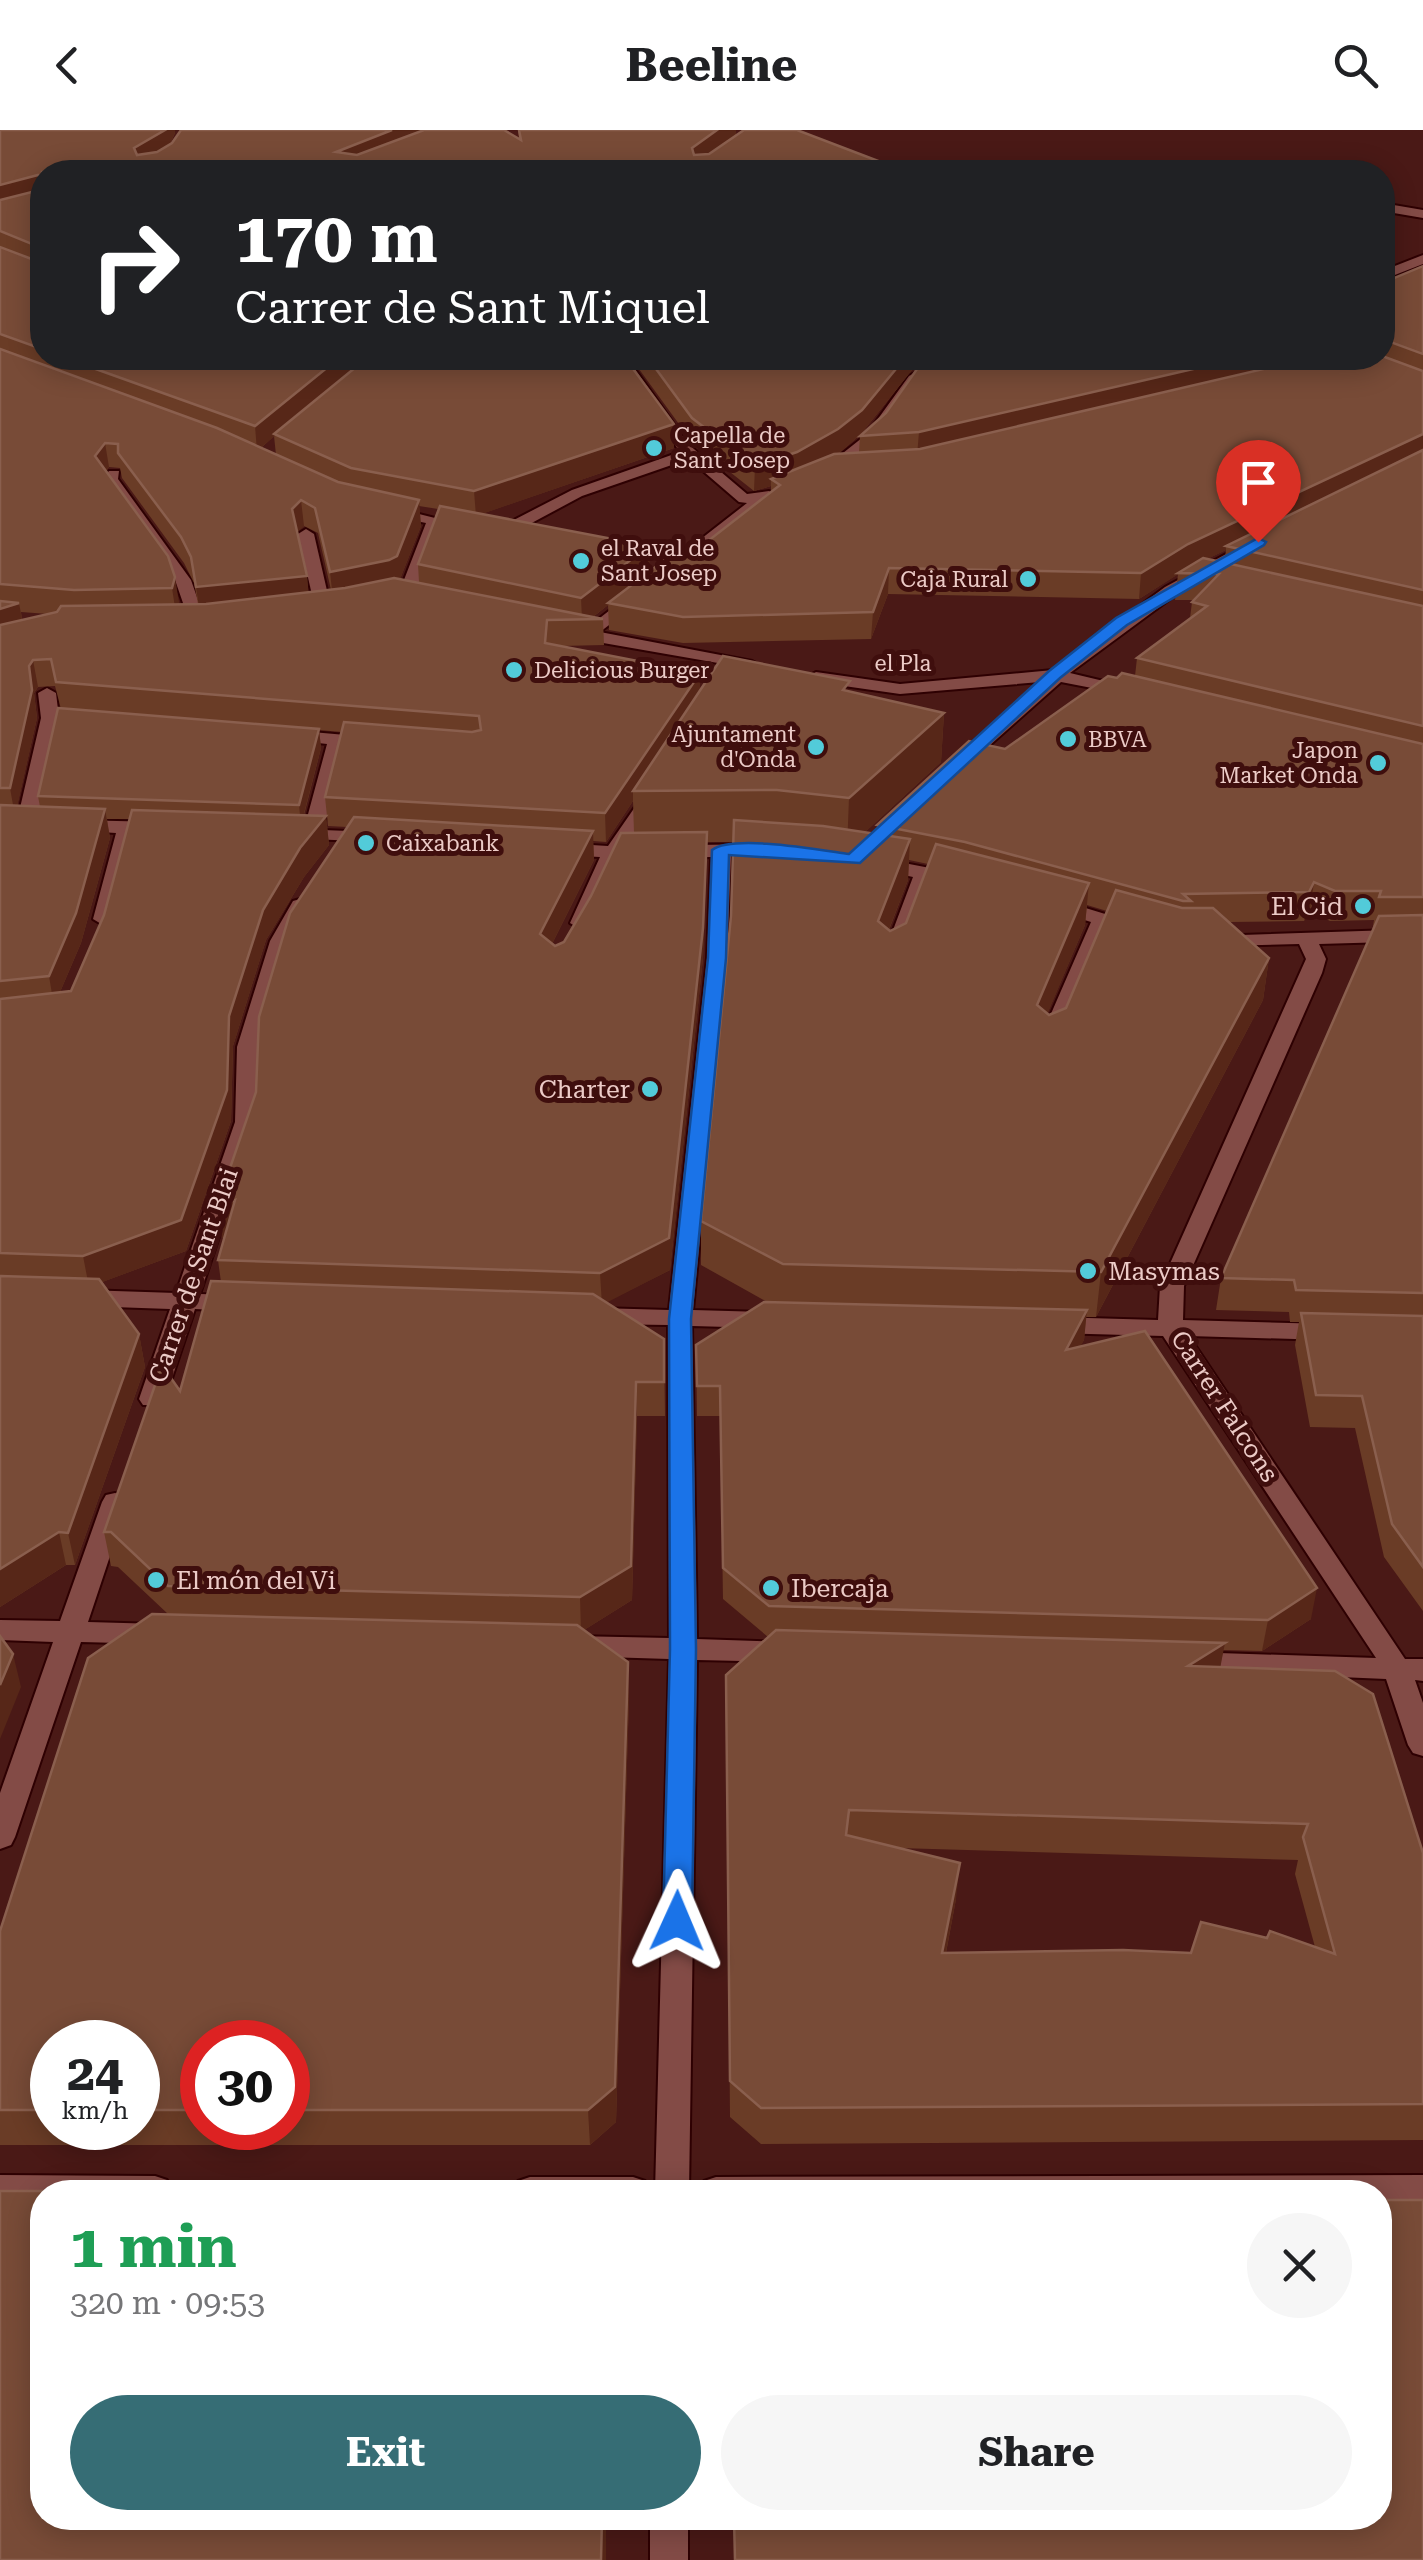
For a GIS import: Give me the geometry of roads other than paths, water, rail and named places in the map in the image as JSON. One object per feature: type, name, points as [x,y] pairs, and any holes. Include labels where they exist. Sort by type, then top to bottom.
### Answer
[{"type":"street","points":[[1395,209],[1423,214]]},
{"type":"street","points":[[1395,271],[1423,259]]},
{"type":"street","points":[[567,630],[586,634],[774,494],[744,498],[687,450],[629,370]]},
{"type":"street","points":[[863,470],[825,473],[880,428],[905,386],[924,370]]},
{"type":"street","points":[[474,527],[507,530],[577,494],[687,450]]},
{"type":"street","points":[[114,474],[110,480],[183,580],[191,602],[186,623]]},
{"type":"street","points":[[369,507],[455,524]]},
{"type":"street","points":[[369,602],[410,588],[427,519]]},
{"type":"street","points":[[306,534],[322,609]]},
{"type":"street","points":[[940,780],[1055,674],[1122,622],[1274,535]]},
{"type":"street","points":[[1200,576],[1218,580]]},
{"type":"street","points":[[398,595],[416,599]]},
{"type":"street","name":"el Pla","points":[[586,634],[732,671],[789,672],[900,689],[1055,674]]},
{"type":"street","points":[[1055,674],[1152,698]]},
{"type":"street","points":[[42,825],[58,718],[47,692]]},
{"type":"street","points":[[265,733],[396,744]]},
{"type":"street","points":[[312,834],[337,740]]},
{"type":"street","points":[[568,946],[604,866],[667,774]]},
{"type":"street","points":[[0,825],[182,829]]},
{"type":"street","points":[[95,944],[127,827]]},
{"type":"street","points":[[275,833],[388,838]]},
{"type":"street","points":[[328,865],[350,836]]},
{"type":"street","points":[[540,848],[792,852]]},
{"type":"street","points":[[672,2180],[683,1649],[680,1319],[717,958],[720,850]]},
{"type":"street","points":[[853,860],[970,882]]},
{"type":"street","points":[[890,964],[924,873]]},
{"type":"street","name":"Carrer de Sant Blai","points":[[140,1430],[248,1108],[244,1068],[248,1047],[280,941],[309,891]]},
{"type":"street","points":[[1035,899],[1162,937]]},
{"type":"street","points":[[1048,1049],[1102,919]]},
{"type":"street","points":[[1195,941],[1423,935]]},
{"type":"street","name":"Carrer Falcons","points":[[1306,938],[1316,959],[1312,973],[1172,1286],[1170,1327],[1410,1670],[1423,1746]]},
{"type":"street","points":[[56,1298],[265,1304]]},
{"type":"street","points":[[581,1315],[798,1321]]},
{"type":"street","points":[[1033,1325],[1345,1333]]},
{"type":"street","points":[[0,1837],[121,1484]]},
{"type":"street","points":[[0,1630],[188,1634]]},
{"type":"street","points":[[544,1645],[802,1652]]},
{"type":"street","points":[[1159,1662],[1410,1670]]},
{"type":"street","points":[[0,2190],[30,2190]]},
{"type":"street","points":[[1392,2190],[1423,2190]]},
{"type":"street","points":[[669,2560],[670,2530]]},
{"type":"place","name":"Capella de Sant Josep","points":[[654,448]]},
{"type":"place","name":"el Raval de Sant Josep","points":[[581,561]]},
{"type":"place","name":"Caja Rural","points":[[1028,579]]},
{"type":"place","name":"Delicious Burger","points":[[514,670]]},
{"type":"place","name":"BBVA","points":[[1068,739]]},
{"type":"place","name":"Ajuntament d'Onda","points":[[816,747]]},
{"type":"place","name":"Japon Market Onda","points":[[1378,763]]},
{"type":"place","name":"Caixabank","points":[[366,843]]},
{"type":"place","name":"El Cid","points":[[1363,906]]},
{"type":"place","name":"Charter","points":[[650,1089]]},
{"type":"place","name":"Masymas","points":[[1088,1271]]},
{"type":"place","name":"El món del Vi","points":[[156,1580]]},
{"type":"place","name":"Ibercaja","points":[[771,1588]]}]
